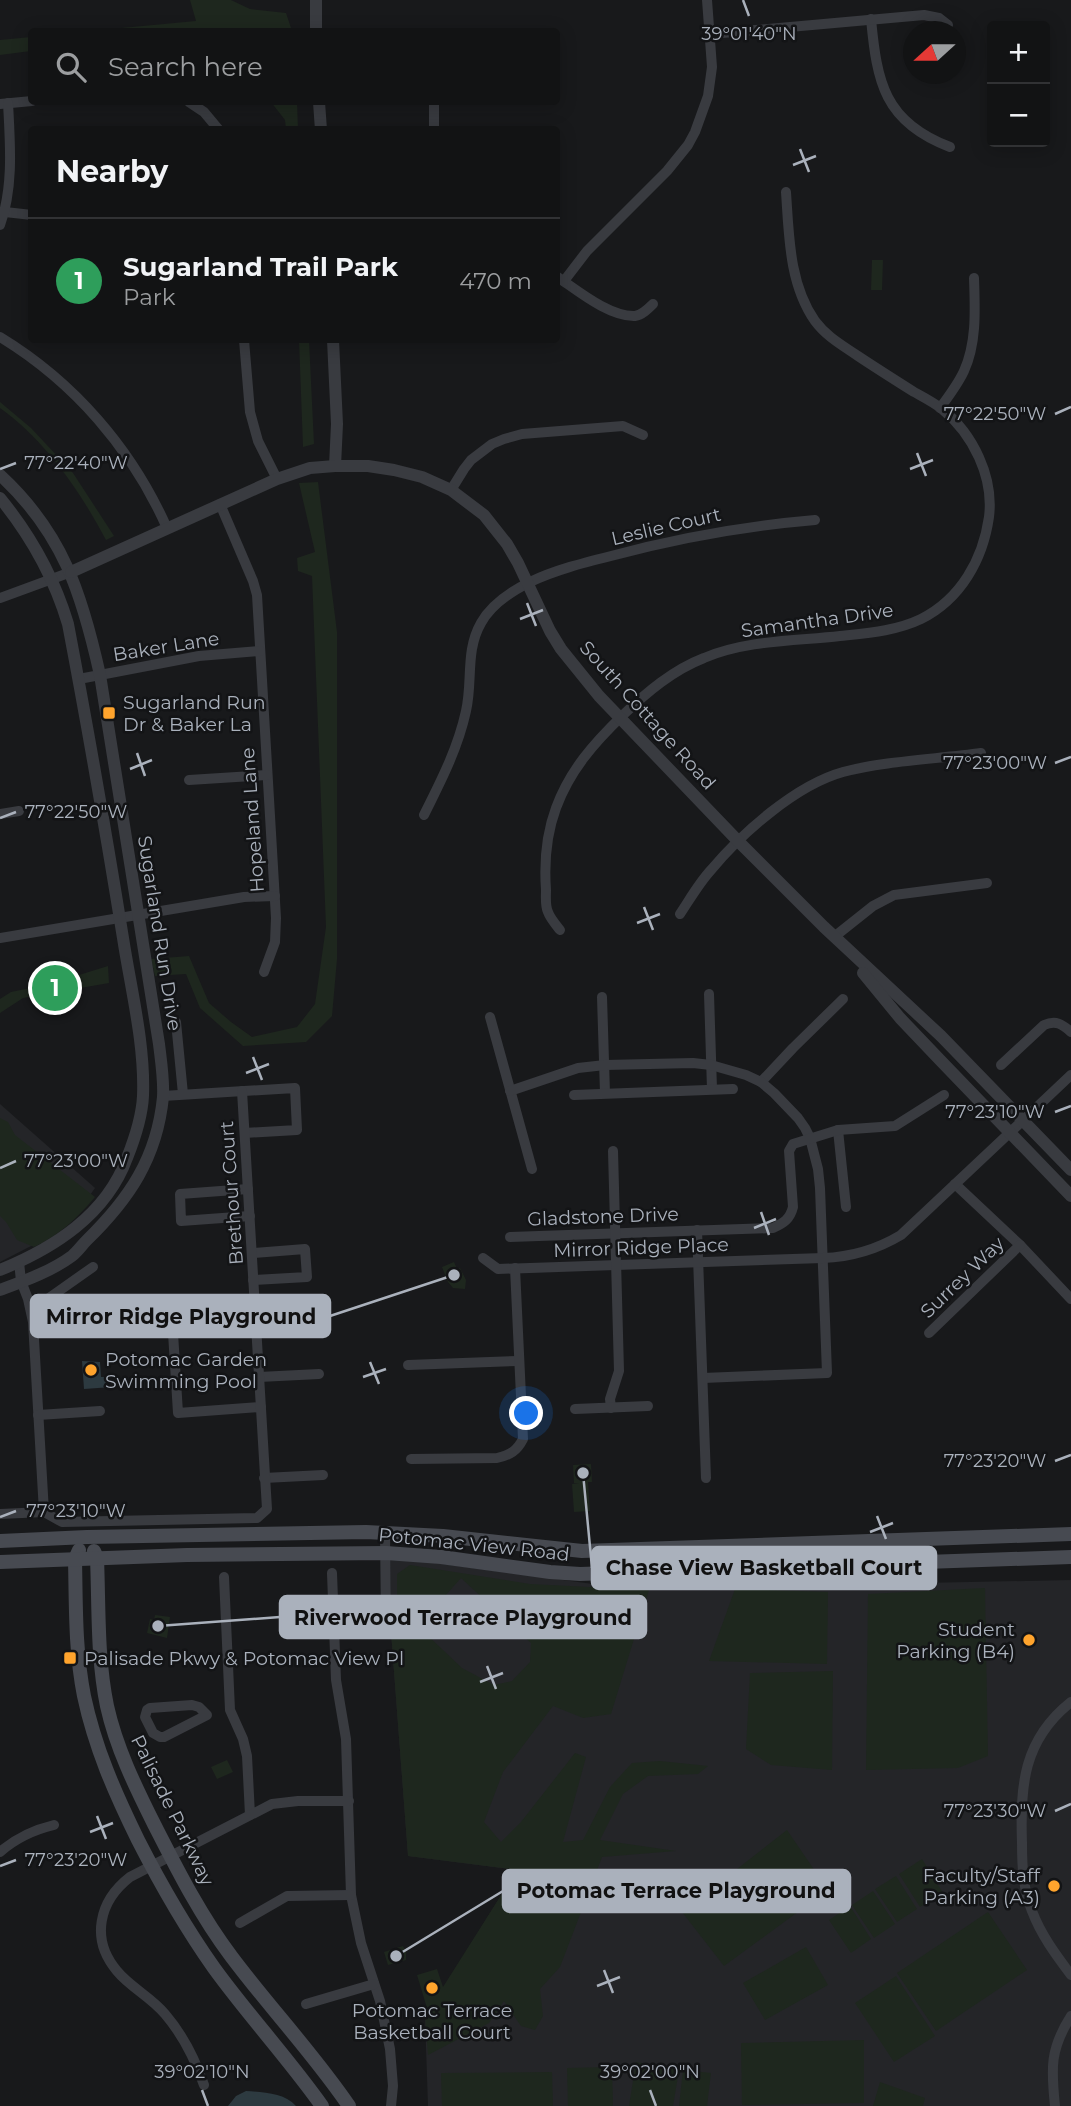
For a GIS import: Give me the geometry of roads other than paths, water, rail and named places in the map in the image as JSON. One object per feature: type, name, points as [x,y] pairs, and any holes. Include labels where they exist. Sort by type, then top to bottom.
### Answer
[{"type":"main road","name":"Potomac View Road","points":[[0,1541],[87,1537],[385,1533],[486,1540],[582,1551],[1071,1534]]},
{"type":"main road","name":"Palisade Parkway","points":[[87,1537],[97,1558],[102,1665],[110,1717],[131,1777],[170,1856],[206,1920],[230,1955],[299,2039],[349,2106]]},
{"type":"main road","points":[[87,1537],[75,1559],[79,1658],[93,1733],[114,1789],[172,1905],[213,1967],[322,2106]]},
{"type":"main road","name":"Potomac View Road","points":[[0,1562],[386,1553],[580,1574],[1071,1557]]},
{"type":"street","points":[[316,0],[316,28]]},
{"type":"street","points":[[653,304],[636,316],[621,313],[593,301],[560,279],[688,145],[708,96],[712,67],[707,0]]},
{"type":"street","points":[[711,34],[924,15],[942,21]]},
{"type":"street","points":[[871,19],[877,68],[887,96],[916,130],[950,147]]},
{"type":"street","points":[[0,225],[5,212],[10,161],[4,103],[28,101]]},
{"type":"street","points":[[193,105],[204,112],[216,126]]},
{"type":"street","points":[[319,105],[321,126]]},
{"type":"street","points":[[434,105],[434,126]]},
{"type":"street","name":"Samantha Drive","points":[[560,930],[547,911],[545,849],[552,819],[574,769],[591,747],[639,699],[692,663],[716,653],[742,647],[892,629],[922,618],[952,597],[966,580],[981,550],[989,516],[989,499],[976,453],[959,426],[940,408],[832,338],[814,320],[793,267],[786,192]]},
{"type":"street","points":[[5,212],[28,215]]},
{"type":"street","points":[[940,408],[961,377],[970,355],[975,328],[974,278]]},
{"type":"street","points":[[0,337],[45,368],[89,410],[140,475],[167,528]]},
{"type":"street","points":[[244,343],[250,412],[258,441],[277,479]]},
{"type":"street","points":[[333,343],[337,424],[335,466]]},
{"type":"street","points":[[451,490],[471,460],[492,444],[504,439],[522,434],[623,426],[643,435]]},
{"type":"street","name":"South Cottage Road","points":[[71,572],[277,479],[310,468],[368,466],[394,470],[451,490],[484,515],[496,529],[507,544],[561,649],[619,718],[738,841],[834,937],[941,1036],[1071,1170]]},
{"type":"street","name":"Sugarland Run Drive","points":[[0,475],[41,520],[71,572],[84,608],[100,675],[159,1044],[163,1096],[155,1137],[144,1165],[119,1207],[73,1255],[55,1266],[0,1290]]},
{"type":"street","name":"Sugarland Run Drive","points":[[0,498],[35,547],[52,580],[68,624],[120,918],[143,1070],[141,1112],[133,1143],[120,1175],[95,1210],[64,1237],[0,1270]]},
{"type":"street","name":"Hopeland Lane","points":[[220,504],[257,595],[275,896],[275,942],[264,972]]},
{"type":"street","name":"Leslie Court","points":[[424,815],[448,766],[463,722],[468,698],[469,663],[477,632],[497,604],[528,583],[575,565],[682,538],[755,525],[815,520]]},
{"type":"street","points":[[0,598],[71,572]]},
{"type":"street","name":"Baker Lane","points":[[79,679],[199,656],[260,651]]},
{"type":"street","points":[[680,914],[709,871],[738,841],[801,792],[832,776],[878,766],[981,753]]},
{"type":"street","points":[[189,780],[267,775]]},
{"type":"street","points":[[0,814],[19,811]]},
{"type":"street","points":[[834,937],[873,906],[894,895],[987,883]]},
{"type":"street","points":[[0,938],[244,897],[275,896]]},
{"type":"street","name":"South Cottage Road","points":[[834,937],[900,1018],[1071,1196]]},
{"type":"street","points":[[709,993],[712,1089]]},
{"type":"street","points":[[602,997],[605,1093]]},
{"type":"street","points":[[761,1082],[843,999]]},
{"type":"street","points":[[490,1017],[531,1169]]},
{"type":"street","points":[[177,1021],[183,1094]]},
{"type":"street","points":[[1001,1065],[1044,1025],[1059,1023],[1071,1032]]},
{"type":"street","points":[[510,1091],[578,1068],[693,1063],[734,1070],[761,1082],[798,1118],[810,1138],[820,1188],[827,1373],[703,1378]]},
{"type":"street","name":"Mirror Ridge Place","points":[[483,1258],[498,1269],[823,1258],[861,1254],[901,1235],[1071,1075]]},
{"type":"street","points":[[163,1096],[295,1088],[297,1130],[244,1133]]},
{"type":"street","points":[[574,1095],[733,1089]]},
{"type":"street","name":"Brethour Court","points":[[0,1514],[44,1511],[62,1522],[257,1518],[267,1509],[242,1091]]},
{"type":"street","points":[[810,1138],[838,1130],[895,1126],[944,1095]]},
{"type":"street","points":[[838,1130],[846,1208]]},
{"type":"street","name":"Gladstone Drive","points":[[510,1237],[773,1228],[783,1224],[791,1216],[793,1207],[789,1151],[793,1144],[810,1138]]},
{"type":"street","points":[[611,1408],[610,1399],[619,1371],[613,1151]]},
{"type":"street","points":[[955,1184],[1020,1245],[1071,1299]]},
{"type":"street","points":[[248,1189],[180,1194],[181,1221],[250,1216]]},
{"type":"street","name":"Gladstone Drive","points":[[697,1230],[706,1478]]},
{"type":"street","name":"Surrey Way","points":[[929,1333],[1020,1245]]},
{"type":"street","points":[[253,1253],[305,1250],[307,1277],[253,1280]]},
{"type":"street","points":[[19,1262],[21,1281],[33,1322],[44,1511]]},
{"type":"street","points":[[30,1307],[50,1298],[93,1267]]},
{"type":"street","points":[[411,1459],[497,1458],[518,1449],[523,1439],[516,1268]]},
{"type":"street","points":[[255,1311],[172,1317],[177,1413],[261,1408]]},
{"type":"street","points":[[408,1365],[519,1361]]},
{"type":"street","points":[[259,1377],[319,1374]]},
{"type":"street","points":[[575,1409],[648,1406]]},
{"type":"street","points":[[38,1415],[100,1411]]},
{"type":"street","points":[[264,1478],[323,1475]]},
{"type":"street","points":[[335,1625],[386,1622],[385,1533]]},
{"type":"street","points":[[332,1573],[336,1670],[346,1739],[351,1895],[390,2049],[393,2086],[391,2106]]},
{"type":"street","points":[[224,1577],[230,1710],[243,1739],[247,1756],[250,1815]]},
{"type":"street","points":[[1071,1702],[1047,1727],[1035,1746],[1025,1773],[1021,1804],[1026,1894],[1042,1934],[1071,1975]]},
{"type":"street","points":[[207,1715],[199,1707],[192,1705],[150,1708],[145,1714],[153,1733],[160,1738],[207,1715],[230,1710]]},
{"type":"street","points":[[204,2085],[176,2028],[151,1999],[117,1971],[106,1955],[101,1924],[108,1900],[120,1885],[151,1865],[272,1804],[349,1801]]},
{"type":"street","points":[[0,1852],[29,1832],[54,1825]]},
{"type":"street","points":[[240,1923],[287,1896],[351,1895]]},
{"type":"street","points":[[306,2004],[374,1984]]},
{"type":"street","points":[[1055,2106],[1052,2077],[1055,2049],[1058,2037],[1071,2016]]},
{"type":"place","name":"Sugarland Run Dr & Baker La","points":[[109,713]]},
{"type":"place","name":"Sugarland Trail Park","points":[[55,988]]},
{"type":"place","name":"Mirror Ridge Playground","points":[[454,1275]]},
{"type":"place","name":"Potomac Garden Swimming Pool","points":[[91,1370]]},
{"type":"place","name":"Chase View Basketball Court","points":[[583,1473]]},
{"type":"place","name":"Riverwood Terrace Playground","points":[[158,1626]]},
{"type":"place","name":"Student Parking (B4)","points":[[1029,1640]]},
{"type":"place","name":"Palisade Pkwy & Potomac View Pl","points":[[70,1658]]},
{"type":"place","name":"Faculty/Staff Parking (A3)","points":[[1054,1886]]},
{"type":"place","name":"Potomac Terrace Playground","points":[[396,1956]]},
{"type":"place","name":"Potomac Terrace Basketball Court","points":[[432,1988]]}]
